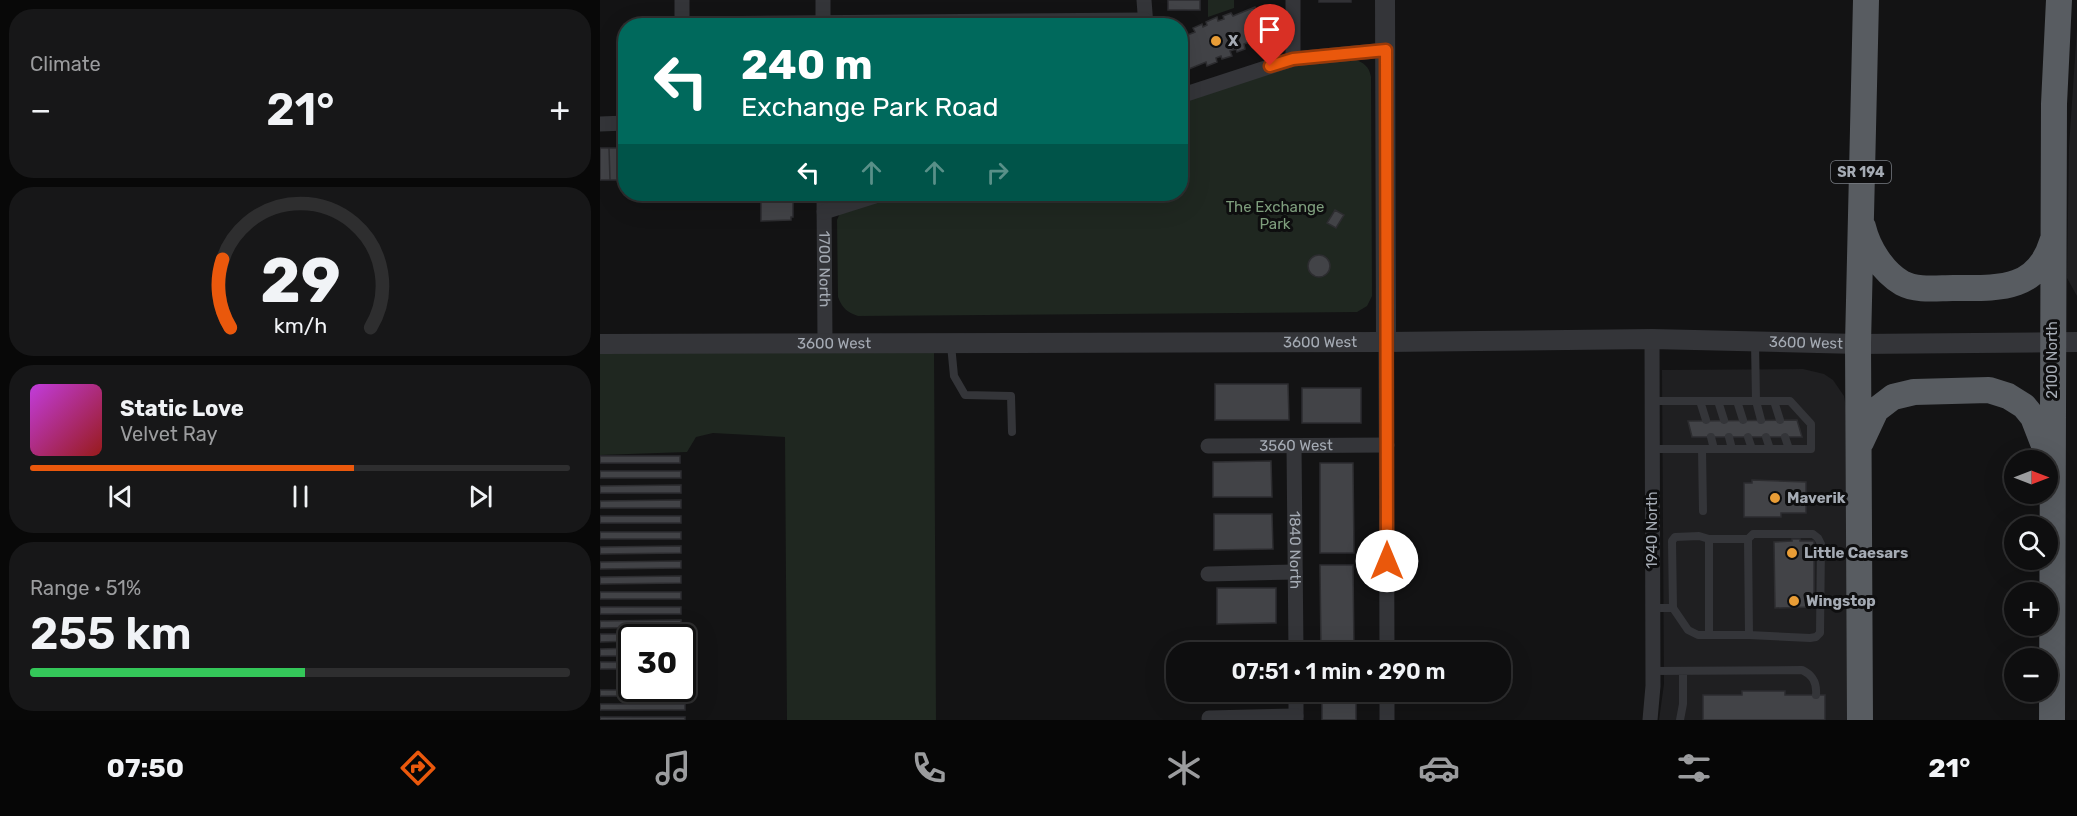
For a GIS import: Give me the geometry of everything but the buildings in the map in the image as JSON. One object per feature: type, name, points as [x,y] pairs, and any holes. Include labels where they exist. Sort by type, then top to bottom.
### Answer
[{"type":"highway","name":"SR 194","points":[[1860,720],[1858,344],[1866,0]]},
{"type":"highway","name":"2100 North","points":[[2054,450],[2065,342],[2053,238],[2054,104],[2059,0]]},
{"type":"highway","points":[[1860,218],[1870,245],[1884,267],[1902,283],[1919,288],[1996,288],[2013,285],[2026,278],[2040,265],[2050,249],[2053,238]]},
{"type":"highway","points":[[1858,451],[1870,420],[1884,403],[1893,397],[1914,392],[1989,390],[2016,400],[2024,406],[2033,417],[2046,450]]},
{"type":"highway","name":"2100 North","points":[[2052,504],[2052,720]]},
{"type":"street","points":[[682,0],[682,18]]},
{"type":"street","points":[[823,0],[823,18]]},
{"type":"street","points":[[1144,0],[1146,18]]},
{"type":"street","points":[[1293,0],[1293,59]]},
{"type":"street","points":[[1385,0],[1387,642]]},
{"type":"street","points":[[1188,93],[1293,59],[1386,50]]},
{"type":"street","points":[[600,124],[618,123]]},
{"type":"street","name":"1700 North","points":[[824,201],[825,343]]},
{"type":"street","points":[[824,212],[858,201]]},
{"type":"street","name":"3600 West","points":[[600,344],[1652,339],[1858,344],[2065,342]]},
{"type":"street","name":"1940 North","points":[[1650,720],[1653,671],[1652,339]]},
{"type":"street","name":"3560 West","points":[[1208,446],[1387,446]]},
{"type":"street","name":"1840 North","points":[[1294,446],[1296,642]]},
{"type":"street","points":[[1208,574],[1295,572]]},
{"type":"street","points":[[1209,718],[1296,718],[1296,702]]},
{"type":"street","points":[[1387,702],[1387,720]]},
{"type":"lane","points":[[1755,342],[1756,401],[1761,420]]},
{"type":"lane","points":[[950,343],[954,375],[965,395],[1011,396],[1012,432]]},
{"type":"lane","points":[[1652,401],[1790,401],[1811,424],[1811,449],[1652,449]]},
{"type":"lane","points":[[1700,401],[1706,420]]},
{"type":"lane","points":[[1718,401],[1724,420]]},
{"type":"lane","points":[[1737,401],[1743,420]]},
{"type":"lane","points":[[1774,401],[1780,420]]},
{"type":"lane","points":[[1785,436],[1789,449]]},
{"type":"lane","points":[[1711,437],[1714,449]]},
{"type":"lane","points":[[1729,437],[1732,449]]},
{"type":"lane","points":[[1748,437],[1752,449]]},
{"type":"lane","points":[[1766,437],[1770,449]]},
{"type":"lane","points":[[1702,449],[1703,511]]},
{"type":"lane","points":[[1753,534],[1813,534],[1818,538],[1821,544],[1821,626],[1816,637],[1698,635],[1688,630],[1673,608],[1672,541],[1675,537],[1699,536],[1709,539],[1748,539],[1753,534]]},
{"type":"lane","points":[[1709,539],[1709,635]]},
{"type":"lane","points":[[1748,539],[1749,635]]},
{"type":"lane","points":[[1653,608],[1673,608]]},
{"type":"lane","points":[[1653,671],[1802,670],[1815,681],[1816,695]]},
{"type":"lane","points":[[1680,719],[1683,671]]},
{"type":"shaded area","points":[[2077,28],[2077,296],[2067,278],[2069,147]]},
{"type":"shaded area","points":[[1803,369],[1824,374],[1833,380],[1844,396],[1846,407],[1848,720],[1659,720],[1664,684],[1662,370]]},
{"type":"green space","points":[[1208,0],[1234,0],[1234,8],[1208,17]]},
{"type":"green space","name":"The Exchange Park","points":[[1354,59],[1366,65],[1371,77],[1372,296],[1367,306],[1357,312],[858,316],[843,307],[838,297],[837,220],[841,211],[876,201],[1188,201],[1188,99],[1294,65]]},
{"type":"green space","points":[[934,350],[936,720],[787,720],[785,437],[713,433],[696,437],[687,452],[600,455],[600,353]]},
{"type":"place","name":"X","points":[[1216,41]]},
{"type":"place","name":"Maverik","points":[[1775,498]]},
{"type":"place","name":"Little Caesars","points":[[1792,553]]},
{"type":"place","name":"Wingstop","points":[[1794,601]]},
{"type":"route","points":[[1270,66],[1293,59],[1386,50],[1387,561]]}]
